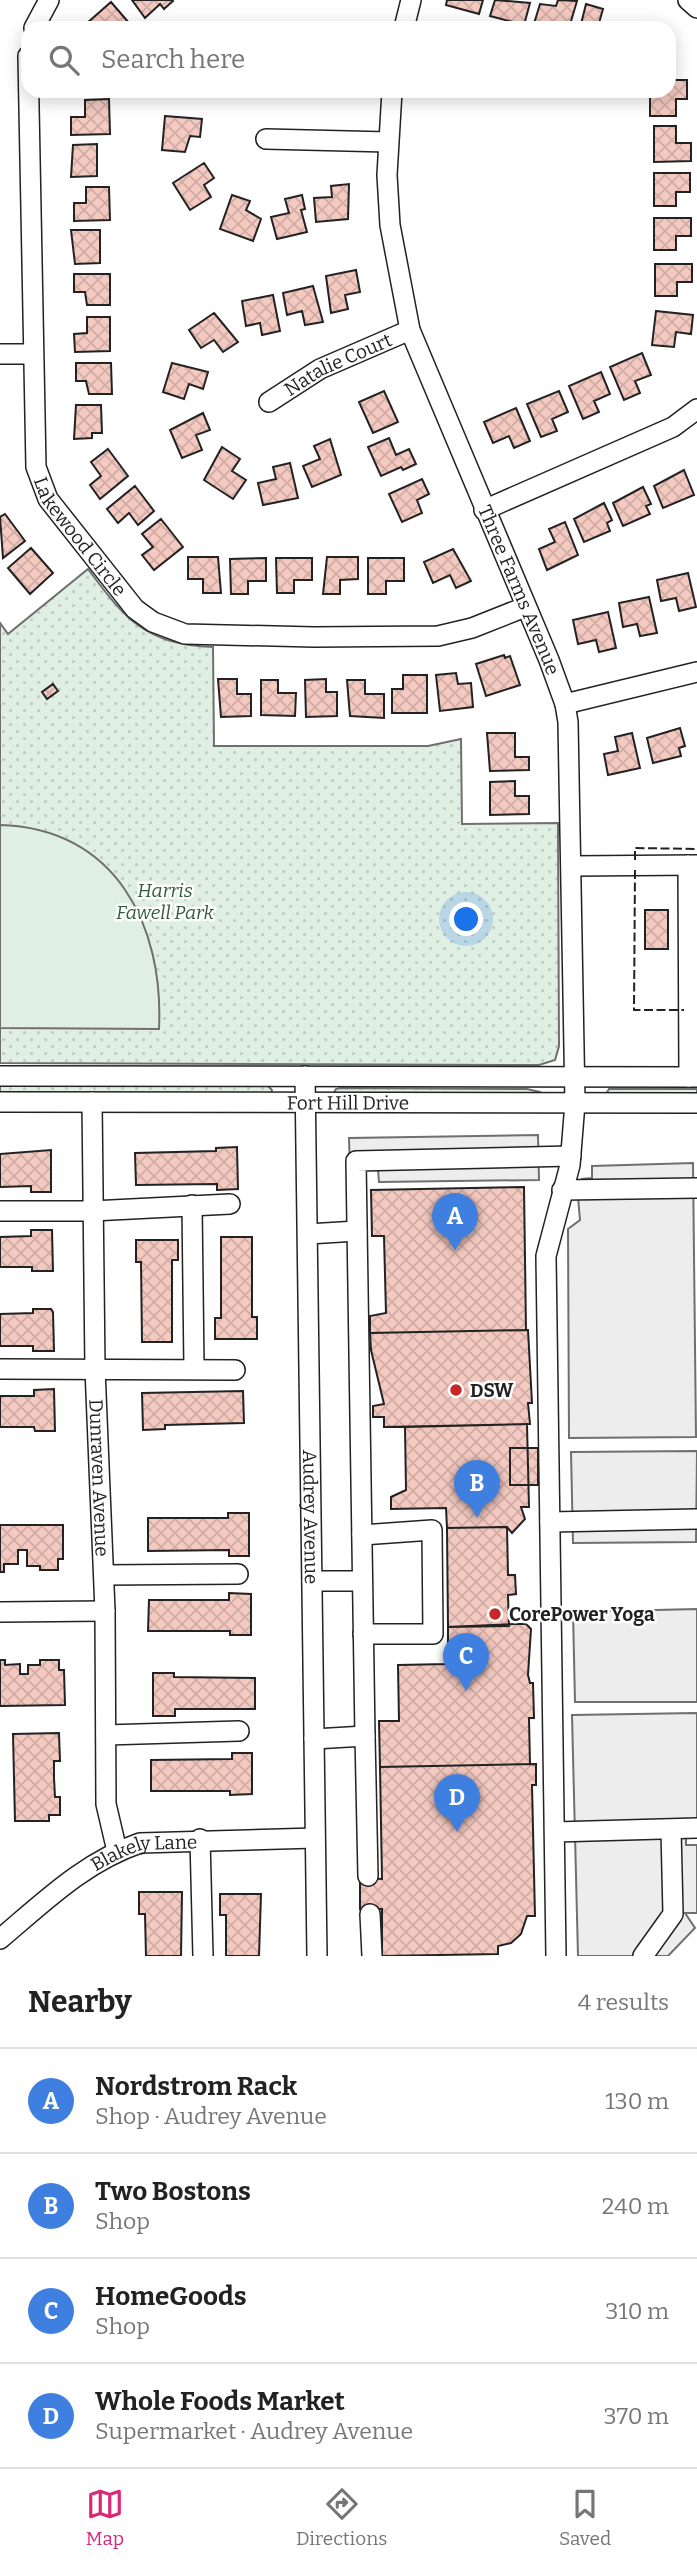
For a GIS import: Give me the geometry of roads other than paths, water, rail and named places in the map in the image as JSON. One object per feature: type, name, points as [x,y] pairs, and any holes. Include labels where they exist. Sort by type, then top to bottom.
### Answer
[{"type":"street","points":[[38,21],[49,0]]},
{"type":"street","points":[[406,21],[411,0]]},
{"type":"street","points":[[688,0],[697,8]]},
{"type":"street","name":"Lakewood Circle","points":[[29,98],[33,444],[40,481],[48,499],[135,609],[153,622],[185,634],[438,636],[472,628],[525,607]]},
{"type":"street","name":"Three Farms Avenue","points":[[391,98],[388,142],[390,225],[410,330],[565,704],[572,866],[575,1103],[571,1156],[546,1256],[556,1956]]},
{"type":"street","points":[[266,139],[388,142]]},
{"type":"street","name":"Natalie Court","points":[[269,402],[320,369],[410,330]]},
{"type":"street","points":[[0,354],[33,354]]},
{"type":"street","points":[[484,510],[673,427],[697,409]]},
{"type":"street","points":[[565,704],[697,672]]},
{"type":"street","points":[[572,866],[693,866],[693,1077]]},
{"type":"street","name":"Fort Hill Drive","points":[[0,1076],[693,1077]]},
{"type":"street","name":"Audrey Avenue","points":[[305,1076],[317,1956]]},
{"type":"street","name":"Fort Hill Drive","points":[[0,1102],[689,1103]]},
{"type":"street","name":"Dunraven Avenue","points":[[92,1102],[95,1369],[106,1611],[106,1804],[117,1851]]},
{"type":"street","points":[[689,1103],[697,1119]]},
{"type":"street","points":[[368,1876],[356,1161],[571,1156]]},
{"type":"street","points":[[562,1190],[697,1188]]},
{"type":"street","points":[[0,1212],[92,1211],[230,1204]]},
{"type":"street","points":[[192,1205],[194,1369]]},
{"type":"street","points":[[307,1234],[357,1231]]},
{"type":"street","points":[[0,1368],[235,1370]]},
{"type":"street","points":[[550,1522],[697,1519]]},
{"type":"street","points":[[362,1535],[432,1530],[433,1634],[363,1634]]},
{"type":"street","points":[[104,1575],[238,1574]]},
{"type":"street","points":[[312,1581],[362,1581]]},
{"type":"street","points":[[0,1612],[106,1611]]},
{"type":"street","points":[[106,1735],[239,1731]]},
{"type":"street","points":[[314,1740],[365,1736]]},
{"type":"street","points":[[555,1832],[697,1828]]},
{"type":"street","points":[[643,1956],[673,1914],[671,1830]]},
{"type":"street","name":"Blakely Lane","points":[[0,1939],[78,1874],[117,1851],[140,1843],[200,1839],[315,1838]]},
{"type":"street","points":[[200,1839],[203,1956]]},
{"type":"street","points":[[370,1914],[372,1956]]},
{"type":"place","name":"Nordstrom Rack","points":[[455,1251]]},
{"type":"place","name":"DSW","points":[[456,1390]]},
{"type":"place","name":"Two Bostons","points":[[477,1518]]},
{"type":"place","name":"CorePower Yoga","points":[[495,1614]]},
{"type":"place","name":"HomeGoods","points":[[466,1691]]},
{"type":"place","name":"Whole Foods Market","points":[[457,1832]]},
{"type":"park label","name":"Harris Fawell Park","points":[[165,901]]}]
